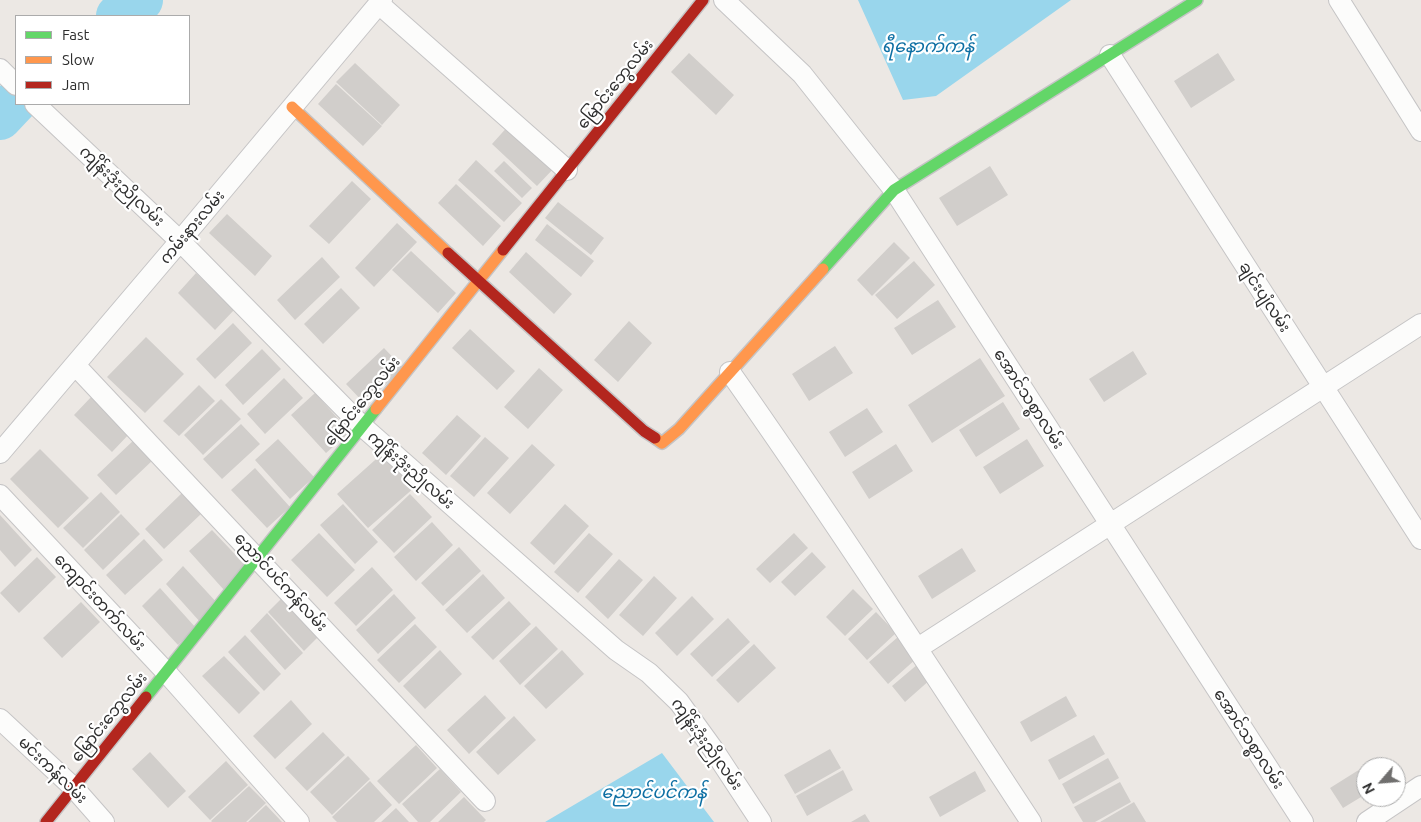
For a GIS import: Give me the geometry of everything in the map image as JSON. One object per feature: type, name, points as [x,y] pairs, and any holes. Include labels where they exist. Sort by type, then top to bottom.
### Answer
[{"type":"street","name":"မြောင်းဘွေလမ်း","points":[[46,822],[703,0]]},
{"type":"street","name":"အောင်သစ္စာလမ်း","points":[[724,0],[802,74],[894,190],[1303,822]]},
{"type":"street","points":[[292,107],[478,281],[644,431],[662,443],[679,429],[894,190],[1197,0]]},
{"type":"street","points":[[1339,0],[1421,130]]},
{"type":"street","points":[[380,2],[567,170]]},
{"type":"street","name":"ကမ်းနားလမ်း","points":[[0,453],[380,2]]},
{"type":"street","name":"ချင်းပျံလမ်း","points":[[1110,55],[1421,539]]},
{"type":"street","points":[[0,69],[15,84]]},
{"type":"street","name":"ကျိန်းဒုံးညိုလမ်း","points":[[37,105],[180,241],[362,426],[616,650],[649,673],[679,702],[714,749],[762,822]]},
{"type":"street","points":[[918,648],[1421,324]]},
{"type":"street","name":"ညောင်ပင်ကန်လမ်း","points":[[75,365],[485,801]]},
{"type":"street","points":[[730,372],[786,451],[918,648],[1030,822]]},
{"type":"street","name":"ကျောင်းတက်လမ်း","points":[[0,495],[166,672],[299,822]]},
{"type":"street","name":"မင်းကန်လမ်း","points":[[0,719],[74,788],[104,822]]},
{"type":"street","points":[[1366,822],[1421,786]]},
{"type":"water","name":"ရီနောက်ကန်","points":[[858,0],[1071,0],[936,96],[903,100]]},
{"type":"water","name":"ညောင်ပင်ကန်","points":[[662,753],[714,822],[545,822]]},
{"type":"building","points":[[689,53],[734,95],[716,115],[671,72]]},
{"type":"building","points":[[1218,53],[1235,80],[1191,108],[1174,81]]},
{"type":"building","points":[[355,63],[400,105],[382,125],[336,82]]},
{"type":"building","points":[[336,84],[382,126],[363,146],[318,104]]},
{"type":"building","points":[[510,124],[555,167],[537,186],[492,144]]},
{"type":"building","points":[[476,160],[522,203],[504,222],[458,180]]},
{"type":"building","points":[[504,161],[532,188],[522,198],[494,171]]},
{"type":"building","points":[[990,166],[1008,195],[957,226],[939,198]]},
{"type":"building","points":[[352,181],[371,199],[329,244],[309,226]]},
{"type":"building","points":[[456,184],[501,226],[483,246],[438,203]]},
{"type":"building","points":[[558,202],[604,238],[591,255],[545,218]]},
{"type":"building","points":[[227,214],[272,256],[255,276],[209,233]]},
{"type":"building","points":[[397,223],[417,242],[374,287],[355,268]]},
{"type":"building","points":[[547,224],[594,261],[581,277],[535,240]]},
{"type":"building","points":[[894,242],[910,258],[872,296],[857,280]]},
{"type":"building","points":[[411,251],[456,293],[438,313],[392,270]]},
{"type":"building","points":[[526,252],[572,294],[554,314],[509,272]]},
{"type":"building","points":[[322,257],[340,277],[295,320],[277,300]]},
{"type":"building","points":[[914,261],[935,285],[897,319],[875,295]]},
{"type":"building","points":[[196,273],[234,310],[215,330],[178,293]]},
{"type":"building","points":[[341,288],[360,308],[323,344],[304,324]]},
{"type":"building","points":[[938,300],[956,327],[912,355],[894,328]]},
{"type":"building","points":[[629,321],[652,343],[618,382],[594,360]]},
{"type":"building","points":[[233,323],[252,343],[215,379],[196,359]]},
{"type":"building","points":[[470,329],[515,371],[497,390],[452,348]]},
{"type":"building","points":[[146,337],[184,374],[145,413],[107,377]]},
{"type":"building","points":[[835,346],[853,373],[809,401],[792,374]]},
{"type":"building","points":[[384,348],[403,368],[365,404],[346,384]]},
{"type":"building","points":[[262,349],[281,369],[243,405],[225,385]]},
{"type":"building","points":[[1133,351],[1147,374],[1104,402],[1089,379]]},
{"type":"building","points":[[980,358],[1005,396],[932,443],[908,405]]},
{"type":"building","points":[[539,368],[563,390],[528,429],[504,407]]},
{"type":"building","points":[[284,378],[303,398],[265,434],[247,414]]},
{"type":"building","points":[[199,385],[215,401],[179,436],[163,421]]},
{"type":"building","points":[[315,393],[350,432],[326,453],[291,415]]},
{"type":"building","points":[[93,395],[131,432],[112,452],[74,415]]},
{"type":"building","points":[[221,399],[241,419],[203,455],[184,435]]},
{"type":"building","points":[[1003,402],[1020,429],[976,457],[959,430]]},
{"type":"building","points":[[867,408],[883,432],[845,457],[829,432]]},
{"type":"building","points":[[457,415],[481,436],[446,475],[422,453]]},
{"type":"building","points":[[241,424],[260,444],[222,479],[203,459]]},
{"type":"building","points":[[485,437],[509,458],[474,497],[450,476]]},
{"type":"building","points":[[135,439],[154,459],[116,495],[97,475]]},
{"type":"building","points":[[278,439],[314,477],[290,499],[255,460]]},
{"type":"building","points":[[1027,439],[1044,466],[1000,494],[983,467]]},
{"type":"building","points":[[532,444],[555,465],[510,514],[487,493]]},
{"type":"building","points":[[896,444],[913,471],[869,499],[852,472]]},
{"type":"building","points":[[40,449],[89,498],[58,528],[10,479]]},
{"type":"building","points":[[384,452],[415,487],[368,528],[337,494]]},
{"type":"building","points":[[255,468],[290,507],[267,528],[231,490]]},
{"type":"building","points":[[101,492],[120,512],[83,548],[63,528]]},
{"type":"building","points":[[182,493],[201,514],[164,549],[145,529]]},
{"type":"building","points":[[410,494],[432,517],[394,553],[372,530]]},
{"type":"building","points":[[343,504],[378,542],[355,564],[320,525]]},
{"type":"building","points":[[565,504],[589,526],[554,565],[530,543]]},
{"type":"building","points":[[121,514],[140,534],[103,570],[84,550]]},
{"type":"building","points":[[0,515],[32,550],[15,567],[0,550]]},
{"type":"building","points":[[432,522],[453,545],[416,581],[394,557]]},
{"type":"building","points":[[212,530],[248,568],[224,590],[189,551]]},
{"type":"building","points":[[319,533],[355,570],[327,597],[291,560]]},
{"type":"building","points":[[589,533],[613,554],[578,593],[554,572]]},
{"type":"building","points":[[794,533],[808,548],[770,583],[756,569]]},
{"type":"building","points":[[144,539],[163,560],[125,595],[106,575]]},
{"type":"building","points":[[459,547],[481,571],[443,606],[421,583]]},
{"type":"building","points":[[962,548],[976,571],[932,599],[918,576]]},
{"type":"building","points":[[812,552],[826,567],[795,596],[781,582]]},
{"type":"building","points":[[37,557],[56,577],[19,613],[0,593]]},
{"type":"building","points":[[619,559],[643,580],[608,619],[585,597]]},
{"type":"building","points":[[183,566],[219,605],[201,623],[166,584]]},
{"type":"building","points":[[372,567],[393,590],[356,626],[334,603]]},
{"type":"building","points":[[483,574],[505,598],[467,633],[445,610]]},
{"type":"building","points":[[654,576],[677,598],[643,636],[619,615]]},
{"type":"building","points":[[160,588],[196,628],[178,645],[142,606]]},
{"type":"building","points":[[853,589],[873,609],[845,636],[826,617]]},
{"type":"building","points":[[394,594],[416,618],[378,654],[356,630]]},
{"type":"building","points":[[285,595],[321,634],[304,651],[268,612]]},
{"type":"building","points":[[692,596],[714,619],[677,656],[655,633]]},
{"type":"building","points":[[509,601],[531,624],[493,660],[471,637]]},
{"type":"building","points":[[81,602],[100,622],[62,658],[43,638]]},
{"type":"building","points":[[876,612],[896,633],[867,660],[848,639]]},
{"type":"building","points":[[267,613],[303,653],[285,670],[250,631]]},
{"type":"building","points":[[728,618],[750,642],[712,677],[690,654]]},
{"type":"building","points":[[415,624],[437,647],[399,683],[377,660]]},
{"type":"building","points":[[536,626],[558,649],[520,685],[499,661]]},
{"type":"building","points":[[245,635],[281,674],[264,691],[228,652]]},
{"type":"building","points":[[898,637],[917,658],[888,684],[869,662]]},
{"type":"building","points":[[754,644],[776,668],[738,703],[716,680]]},
{"type":"building","points":[[440,650],[462,674],[425,709],[403,686]]},
{"type":"building","points":[[562,650],[584,674],[546,709],[524,686]]},
{"type":"building","points":[[224,656],[260,693],[239,714],[202,676]]},
{"type":"building","points":[[918,664],[931,679],[905,702],[892,686]]},
{"type":"building","points":[[485,695],[506,718],[469,754],[447,730]]},
{"type":"building","points":[[1066,696],[1077,716],[1031,742],[1020,722]]},
{"type":"building","points":[[291,700],[312,724],[275,759],[253,736]]},
{"type":"building","points":[[514,716],[536,740],[498,775],[476,752]]},
{"type":"building","points":[[323,732],[345,755],[307,791],[285,768]]},
{"type":"building","points":[[1094,735],[1105,754],[1059,780],[1048,760]]},
{"type":"building","points":[[416,745],[437,768],[399,804],[377,781]]},
{"type":"building","points":[[830,749],[841,768],[795,794],[784,775]]},
{"type":"building","points":[[150,752],[186,791],[168,808],[132,769]]},
{"type":"building","points":[[348,756],[370,779],[332,815],[310,792]]},
{"type":"building","points":[[1108,758],[1119,778],[1073,804],[1062,784]]},
{"type":"building","points":[[226,761],[248,785],[210,820],[188,797]]},
{"type":"building","points":[[440,769],[461,792],[430,822],[418,822],[402,804]]},
{"type":"building","points":[[843,770],[853,790],[807,816],[796,796]]},
{"type":"building","points":[[975,771],[986,791],[940,817],[929,797]]},
{"type":"building","points":[[1356,772],[1356,800],[1343,808],[1330,788]]},
{"type":"building","points":[[370,781],[392,805],[374,822],[337,822],[332,817]]},
{"type":"building","points":[[1120,782],[1131,802],[1095,822],[1083,822],[1074,807]]},
{"type":"building","points":[[249,786],[266,803],[246,822],[211,821]]},
{"type":"building","points":[[464,797],[486,820],[484,822],[438,822]]},
{"type":"building","points":[[1134,802],[1146,822],[1100,822]]},
{"type":"building","points":[[266,805],[282,822],[248,822]]},
{"type":"building","points":[[396,808],[409,822],[381,822]]},
{"type":"building","points":[[865,814],[870,822],[851,822]]},
{"type":"waterway","points":[[119,15],[141,0]]},
{"type":"waterway","points":[[0,118],[15,102]]},
{"type":"traffic: fast","points":[[823,269],[894,190],[1197,0]]},
{"type":"traffic: fast","points":[[146,697],[376,409]]},
{"type":"traffic: slow","points":[[292,107],[448,253]]},
{"type":"traffic: slow","points":[[376,409],[503,250]]},
{"type":"traffic: slow","points":[[655,438],[662,443],[679,429],[823,269]]},
{"type":"traffic: jam","points":[[503,250],[703,0]]},
{"type":"traffic: jam","points":[[448,253],[644,431],[655,438]]},
{"type":"traffic: jam","points":[[46,822],[146,697]]}]
